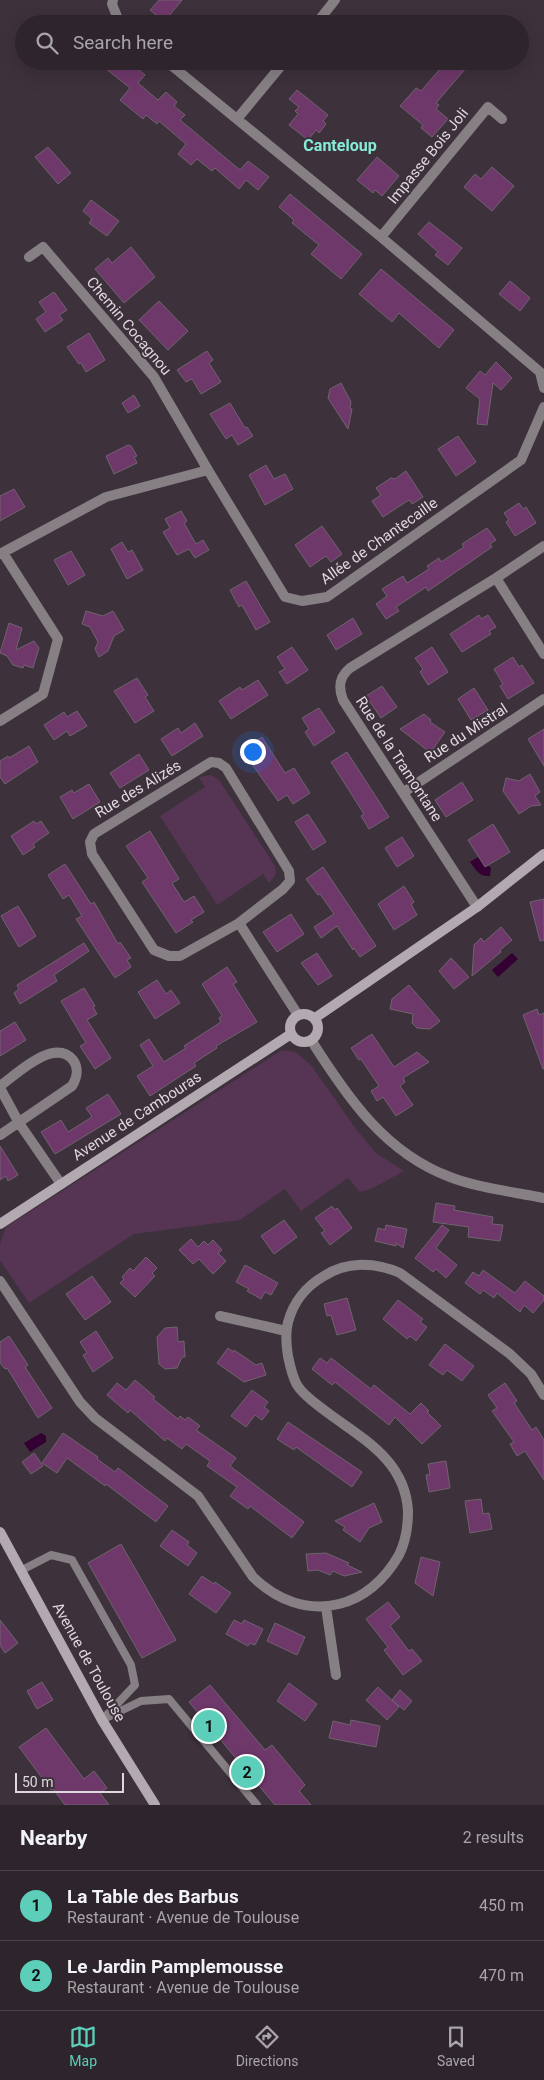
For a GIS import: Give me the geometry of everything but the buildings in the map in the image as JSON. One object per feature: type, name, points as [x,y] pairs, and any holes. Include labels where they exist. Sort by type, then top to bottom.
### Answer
[{"type":"street","points":[[113,0],[112,4],[116,15]]},
{"type":"street","points":[[323,15],[335,0]]},
{"type":"street","points":[[177,70],[381,237],[540,372],[544,388]]},
{"type":"street","points":[[237,119],[278,70]]},
{"type":"street","name":"Impasse Bois Joli","points":[[381,237],[488,107],[502,119]]},
{"type":"street","name":"Chemin Cocagnou","points":[[29,257],[43,247],[154,377],[208,470]]},
{"type":"street","name":"Allée de Chantecaille","points":[[208,470],[285,597],[302,601],[327,597],[522,460],[544,407]]},
{"type":"street","points":[[0,721],[43,694],[58,639],[1,554],[106,497],[208,470]]},
{"type":"street","name":"Rue de la Tramontane","points":[[477,907],[343,700],[340,691],[340,681],[350,668],[496,578],[544,546]]},
{"type":"street","points":[[496,578],[544,654]]},
{"type":"street","name":"Rue du Mistral","points":[[404,792],[544,699]]},
{"type":"street","name":"Rue des Alizés","points":[[210,762],[219,763],[232,775],[289,871],[290,881],[283,889],[239,923],[180,956],[169,956],[154,950],[92,854],[90,842],[94,834],[210,762]]},
{"type":"street","points":[[315,1018],[477,907],[544,854]]},
{"type":"street","points":[[239,923],[298,1015]]},
{"type":"street","points":[[306,1014],[315,1018],[318,1031],[311,1040],[299,1041],[291,1034],[291,1022],[298,1015],[306,1014]]},
{"type":"street","name":"Avenue de Cambouras","points":[[0,1224],[291,1034]]},
{"type":"street","points":[[311,1040],[362,1114],[402,1152],[425,1166],[452,1178],[544,1198]]},
{"type":"street","points":[[0,1135],[19,1123],[72,1086],[77,1078],[76,1064],[71,1058],[63,1053],[54,1052],[45,1055],[0,1087],[19,1123],[61,1184]]},
{"type":"street","points":[[0,1281],[80,1402],[95,1418],[198,1496],[253,1578],[264,1588],[291,1602],[308,1606],[326,1607],[362,1595],[377,1584],[388,1572],[402,1548],[408,1524],[407,1502],[402,1481],[382,1453],[310,1399],[298,1386],[291,1373],[286,1344],[286,1331],[296,1300],[308,1286],[338,1268],[352,1265],[386,1266],[400,1273],[510,1354],[531,1374],[544,1395]]},
{"type":"street","points":[[220,1316],[286,1331]]},
{"type":"street","name":"Avenue de Toulouse","points":[[0,1532],[102,1720],[155,1805]]},
{"type":"street","points":[[326,1607],[336,1675]]},
{"type":"lane","points":[[22,1570],[51,1555],[72,1560],[131,1665],[135,1685],[102,1720]]},
{"type":"lane","points":[[102,1720],[141,1701],[169,1700],[257,1805]]},
{"type":"shaded area","points":[[211,775],[219,780],[275,866],[276,874],[269,883],[263,874],[217,905],[160,816],[205,787],[199,777]]},
{"type":"shaded area","points":[[478,857],[491,868],[490,876],[480,874],[470,862]]},
{"type":"shaded area","points":[[512,953],[518,959],[498,977],[492,970]]},
{"type":"shaded area","points":[[282,1050],[295,1052],[311,1065],[356,1129],[376,1153],[404,1171],[371,1189],[360,1192],[348,1178],[301,1211],[285,1189],[240,1220],[134,1234],[29,1303],[0,1260],[0,1244],[6,1227]]},
{"type":"shaded area","points":[[41,1433],[46,1436],[46,1442],[30,1452],[24,1443]]},
{"type":"place","name":"La Table des Barbus","points":[[209,1726]]},
{"type":"place","name":"Le Jardin Pamplemousse","points":[[247,1772]]},
{"type":"district","name":"Canteloup","points":[[340,145]]}]
